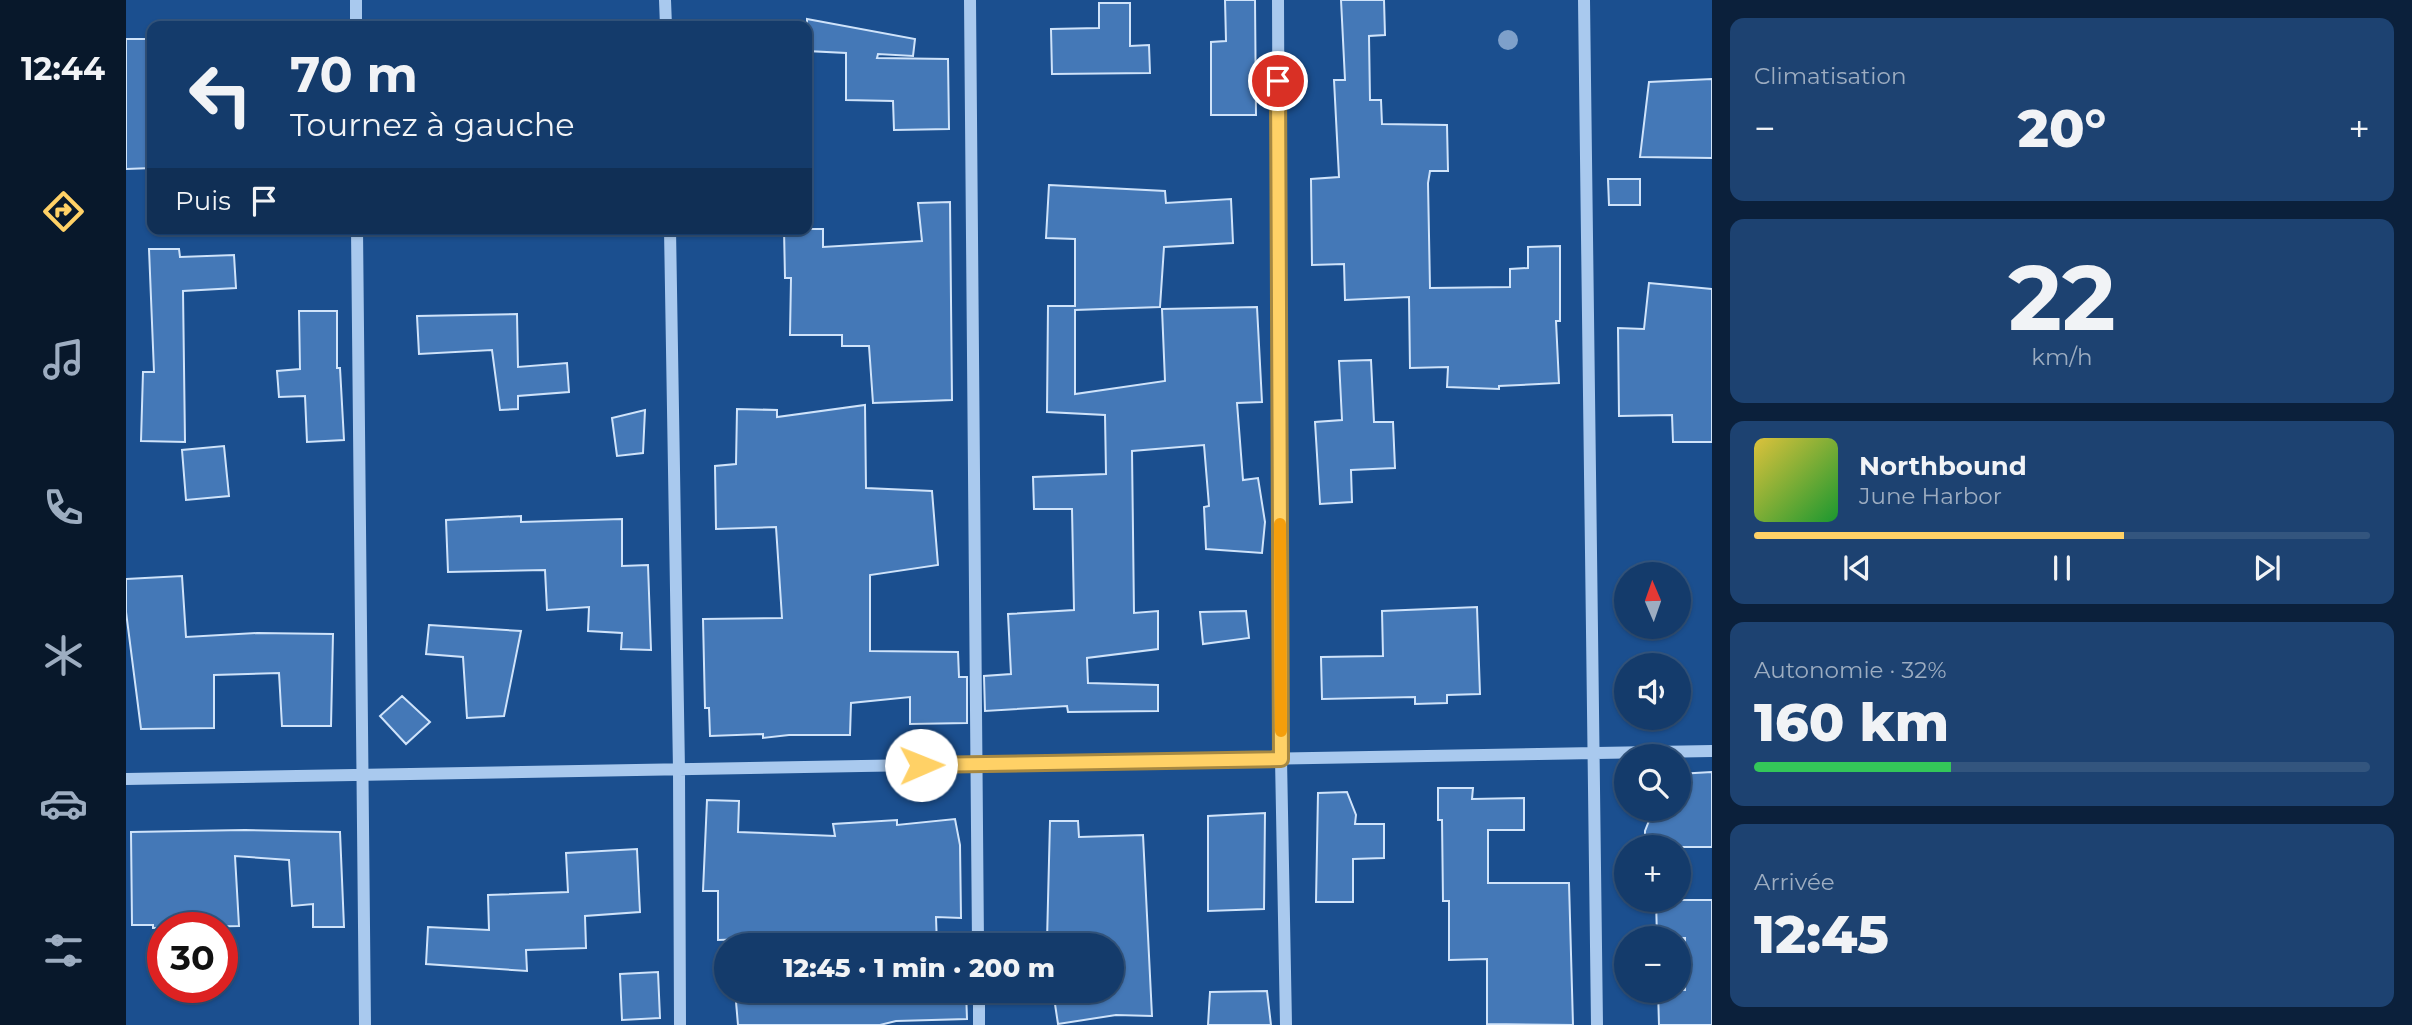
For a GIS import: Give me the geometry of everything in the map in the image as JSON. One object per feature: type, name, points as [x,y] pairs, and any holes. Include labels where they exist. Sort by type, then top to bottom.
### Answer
[{"type":"street","points":[[356,0],[356,21]]},
{"type":"street","points":[[666,0],[666,21]]},
{"type":"street","points":[[970,0],[978,933]]},
{"type":"street","points":[[1278,0],[1281,759],[1286,1025]]},
{"type":"street","points":[[1584,0],[1591,753],[1597,1025]]},
{"type":"street","points":[[357,235],[365,1025]]},
{"type":"street","points":[[670,235],[679,770],[680,1025]]},
{"type":"street","points":[[126,779],[1712,751]]},
{"type":"street","points":[[979,1003],[979,1025]]},
{"type":"building","points":[[1225,0],[1255,0],[1256,115],[1211,115],[1211,42],[1226,41]]},
{"type":"building","points":[[1341,0],[1384,0],[1385,35],[1369,36],[1370,100],[1381,100],[1382,124],[1447,125],[1448,171],[1430,171],[1428,183],[1430,288],[1510,287],[1510,269],[1528,268],[1528,247],[1560,246],[1560,321],[1556,321],[1559,383],[1499,386],[1499,389],[1447,387],[1448,367],[1410,368],[1409,297],[1345,300],[1344,264],[1312,265],[1311,179],[1339,177],[1334,80],[1345,80]]},
{"type":"building","points":[[1099,3],[1130,3],[1130,46],[1149,45],[1150,73],[1052,74],[1051,29],[1099,28]]},
{"type":"building","points":[[807,19],[915,39],[913,56],[878,54],[877,58],[948,59],[949,129],[894,130],[893,101],[846,100],[846,53],[812,51],[812,21]]},
{"type":"building","points":[[126,39],[147,39],[147,168],[126,169]]},
{"type":"building","points":[[1712,79],[1712,158],[1640,157],[1649,82]]},
{"type":"building","points":[[1608,179],[1640,179],[1640,205],[1609,205]]},
{"type":"building","points":[[1049,185],[1165,191],[1166,203],[1231,199],[1233,243],[1164,247],[1160,307],[1075,310],[1075,394],[1165,381],[1162,309],[1257,307],[1262,402],[1237,403],[1243,480],[1258,478],[1265,522],[1262,553],[1206,549],[1204,507],[1209,506],[1204,445],[1132,451],[1134,613],[1158,611],[1158,649],[1087,658],[1088,683],[1158,685],[1158,711],[1068,712],[1067,706],[985,711],[984,676],[1011,674],[1008,614],[1074,610],[1072,509],[1034,509],[1033,477],[1106,474],[1105,415],[1047,412],[1048,306],[1075,306],[1075,239],[1046,238]]},
{"type":"building","points":[[950,202],[952,400],[873,403],[869,346],[842,346],[842,335],[790,335],[791,278],[785,278],[784,235],[812,235],[812,229],[823,229],[823,247],[922,241],[918,203]]},
{"type":"building","points":[[149,249],[179,249],[180,257],[234,255],[236,288],[183,291],[185,442],[141,441],[143,372],[154,372]]},
{"type":"building","points":[[1649,283],[1712,289],[1712,442],[1673,442],[1672,415],[1619,416],[1618,328],[1644,329]]},
{"type":"building","points":[[299,311],[337,311],[337,368],[340,368],[344,440],[307,442],[305,396],[279,397],[277,371],[300,369]]},
{"type":"building","points":[[517,314],[518,367],[567,363],[569,392],[518,396],[518,409],[500,410],[492,350],[419,354],[417,316]]},
{"type":"building","points":[[1371,360],[1374,422],[1393,422],[1395,468],[1351,470],[1352,502],[1320,504],[1315,422],[1342,420],[1339,361]]},
{"type":"building","points":[[865,405],[866,488],[932,491],[938,565],[870,575],[870,651],[958,652],[959,677],[967,677],[967,723],[910,724],[910,697],[851,703],[850,735],[789,735],[763,738],[763,734],[710,736],[709,708],[705,708],[703,619],[782,618],[776,527],[716,529],[715,466],[736,464],[737,409],[777,410],[777,417]]},
{"type":"building","points":[[645,410],[643,453],[617,456],[612,418]]},
{"type":"building","points":[[224,446],[229,496],[186,500],[182,450]]},
{"type":"building","points":[[521,516],[521,522],[622,519],[622,566],[648,565],[651,650],[621,649],[622,633],[588,631],[589,607],[547,610],[545,570],[448,572],[446,520]]},
{"type":"building","points":[[182,576],[186,637],[257,633],[333,634],[331,726],[282,726],[279,673],[214,675],[214,728],[141,729],[126,612],[126,579]]},
{"type":"building","points":[[1477,607],[1480,694],[1447,695],[1447,703],[1415,704],[1415,697],[1322,699],[1321,657],[1383,656],[1382,611]]},
{"type":"building","points":[[1246,611],[1249,638],[1203,644],[1200,612]]},
{"type":"building","points":[[429,625],[521,631],[504,716],[467,718],[463,657],[426,654]]},
{"type":"building","points":[[402,696],[430,722],[406,744],[380,716]]},
{"type":"building","points":[[1712,772],[1712,847],[1691,847],[1691,835],[1645,835],[1649,821],[1691,821],[1691,773]]},
{"type":"building","points":[[1438,788],[1473,788],[1472,799],[1524,798],[1524,830],[1488,830],[1488,883],[1569,883],[1573,1025],[1487,1024],[1487,959],[1449,960],[1449,901],[1443,901],[1442,820],[1438,820]]},
{"type":"building","points":[[1347,792],[1356,815],[1355,824],[1384,824],[1384,858],[1353,859],[1353,902],[1316,902],[1318,793]]},
{"type":"building","points":[[707,800],[739,801],[738,832],[835,836],[833,824],[897,820],[897,825],[955,819],[960,845],[961,918],[936,917],[937,933],[718,933],[718,891],[703,891]]},
{"type":"building","points":[[1265,813],[1264,909],[1208,911],[1208,816]]},
{"type":"building","points":[[1050,821],[1078,821],[1079,837],[1143,835],[1152,1016],[1116,1015],[1058,1024],[1055,1003],[1124,1003],[1124,933],[1047,933]]},
{"type":"building","points":[[131,832],[340,832],[344,927],[313,927],[313,904],[292,906],[289,860],[235,856],[239,926],[238,912],[147,912],[147,925],[132,925]]},
{"type":"building","points":[[637,849],[640,912],[585,916],[586,948],[526,950],[527,971],[426,964],[428,927],[489,930],[488,895],[568,892],[566,853]]},
{"type":"building","points":[[1691,900],[1712,900],[1712,1025],[1659,1025],[1658,1003],[1691,1003],[1691,926],[1657,926],[1656,912],[1691,912]]},
{"type":"building","points":[[658,972],[660,1018],[622,1020],[620,974]]},
{"type":"building","points":[[1267,991],[1271,1025],[1208,1025],[1210,992]]},
{"type":"building","points":[[736,1003],[966,1003],[967,1019],[896,1021],[880,1025],[738,1025]]},
{"type":"slow traffic","points":[[1280,524],[1281,731]]},
{"type":"route","points":[[921,765],[1281,759],[1278,81]]}]
